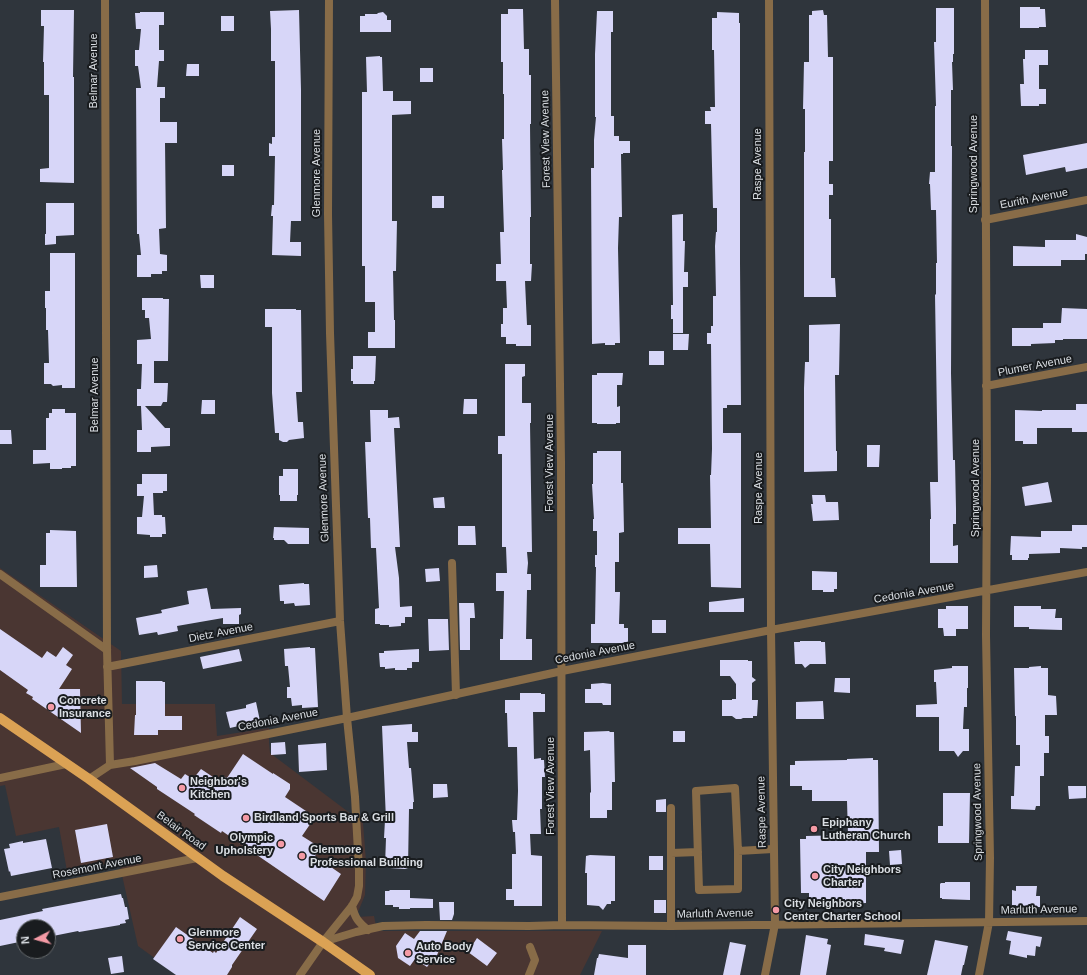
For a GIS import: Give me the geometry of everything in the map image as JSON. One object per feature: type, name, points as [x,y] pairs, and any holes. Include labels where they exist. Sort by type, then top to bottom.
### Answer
[{"type":"main road","name":"Belair Road","points":[[0,718],[197,858],[370,975]]},
{"type":"street","name":"Belmar Avenue","points":[[105,0],[107,667],[110,765]]},
{"type":"street","name":"Glenmore Avenue","points":[[300,975],[323,942],[352,906],[357,897],[359,886],[355,798],[347,718],[340,621],[330,333],[328,214],[329,0]]},
{"type":"street","name":"Forest View Avenue","points":[[555,0],[561,461],[562,925]]},
{"type":"street","name":"Raspe Avenue","points":[[765,975],[775,924],[771,630],[769,0]]},
{"type":"street","name":"Springwood Avenue","points":[[979,975],[989,922],[990,858],[986,635],[987,474],[985,0]]},
{"type":"street","name":"Eurith Avenue","points":[[986,220],[1087,200]]},
{"type":"street","name":"Plumer Avenue","points":[[986,386],[1087,367]]},
{"type":"street","points":[[452,563],[456,695]]},
{"type":"street","name":"Cedonia Avenue","points":[[110,765],[347,718],[562,671],[771,630],[1087,572]]},
{"type":"street","points":[[0,574],[107,650]]},
{"type":"street","name":"Dietz Avenue","points":[[107,667],[340,621]]},
{"type":"street","points":[[0,778],[66,764]]},
{"type":"street","points":[[89,780],[110,765]]},
{"type":"street","points":[[735,788],[738,851],[738,889],[699,890],[696,791],[735,788]]},
{"type":"street","points":[[671,808],[671,926]]},
{"type":"street","points":[[738,851],[773,849]]},
{"type":"street","points":[[671,853],[698,852]]},
{"type":"street","name":"Rosemont Avenue","points":[[0,897],[197,858]]},
{"type":"street","points":[[352,906],[354,915],[358,922],[368,930]]},
{"type":"street","name":"Marluth Avenue","points":[[323,942],[383,926],[426,924],[671,926],[1087,921]]},
{"type":"street","points":[[529,975],[535,960],[530,947]]},
{"type":"shaded area","points":[[0,568],[121,651],[122,704],[215,704],[217,736],[269,728],[270,753],[363,823],[366,861],[365,895],[356,917],[374,916],[377,931],[602,931],[580,975],[178,975],[138,946],[119,862],[67,871],[59,827],[16,836],[5,785],[0,786]]},
{"type":"building","points":[[1020,7],[1040,7],[1040,9],[1045,9],[1046,27],[1020,28]]},
{"type":"building","points":[[936,8],[954,8],[954,54],[952,62],[953,90],[951,90],[951,373],[956,509],[956,524],[953,524],[953,546],[958,545],[958,563],[930,563],[930,482],[938,482],[935,295],[937,263],[936,210],[931,210],[929,184],[930,172],[935,172],[936,106],[934,42],[936,42]]},
{"type":"building","points":[[508,9],[523,9],[524,49],[529,49],[529,75],[531,75],[530,264],[532,264],[531,281],[525,281],[527,325],[531,325],[531,346],[506,344],[506,337],[501,337],[503,308],[507,308],[506,281],[496,281],[496,264],[501,264],[500,232],[504,232],[502,139],[504,139],[504,94],[503,62],[501,62],[501,14],[508,14]]},
{"type":"building","points":[[41,10],[74,10],[74,183],[40,182],[40,169],[49,168],[49,95],[44,95],[44,26],[41,26]]},
{"type":"building","points":[[299,10],[301,90],[301,221],[291,221],[290,242],[301,242],[301,256],[272,255],[273,216],[271,216],[272,205],[274,205],[275,156],[269,156],[269,143],[272,144],[272,137],[275,137],[275,61],[271,61],[270,11]]},
{"type":"building","points":[[823,10],[824,15],[827,15],[828,57],[833,57],[833,161],[829,161],[829,184],[833,184],[833,195],[829,195],[829,219],[831,219],[831,278],[835,278],[836,297],[804,297],[804,62],[809,62],[809,15],[812,15],[812,11]]},
{"type":"building","points":[[597,11],[613,11],[613,32],[611,32],[611,116],[614,116],[614,136],[619,136],[619,141],[630,141],[630,153],[621,154],[622,217],[619,217],[618,248],[620,343],[615,343],[615,345],[605,345],[605,343],[592,344],[591,168],[594,168],[596,117],[595,54]]},
{"type":"building","points":[[164,12],[164,25],[159,25],[159,50],[164,50],[164,61],[159,61],[157,87],[165,87],[165,98],[160,98],[160,122],[177,122],[177,143],[165,143],[166,228],[159,229],[160,254],[167,255],[167,271],[162,271],[162,274],[151,274],[151,277],[137,277],[137,255],[141,255],[139,234],[137,234],[136,88],[141,88],[138,66],[135,66],[135,50],[139,50],[141,29],[136,29],[135,13]]},
{"type":"building","points":[[383,12],[387,16],[387,20],[391,20],[391,32],[360,32],[360,16]]},
{"type":"building","points":[[717,12],[739,13],[740,23],[741,405],[727,405],[727,408],[723,408],[723,433],[741,433],[741,588],[711,587],[710,544],[678,544],[678,528],[711,528],[711,344],[707,344],[707,333],[711,333],[711,326],[713,326],[713,296],[716,296],[715,246],[717,232],[717,208],[713,208],[711,124],[705,124],[705,111],[711,111],[710,107],[715,107],[712,18],[717,18]]},
{"type":"building","points":[[221,16],[234,16],[234,31],[221,31]]},
{"type":"building","points":[[1025,50],[1048,50],[1048,65],[1039,65],[1039,89],[1046,89],[1046,104],[1039,104],[1039,106],[1021,106],[1020,84],[1024,84],[1023,59],[1025,59]]},
{"type":"building","points":[[366,57],[382,57],[383,91],[393,91],[393,101],[411,101],[411,114],[392,115],[392,221],[397,221],[396,271],[393,271],[395,348],[368,348],[368,332],[375,332],[375,302],[365,302],[365,266],[362,266],[362,92],[367,92]]},
{"type":"building","points":[[187,64],[199,64],[199,76],[186,76]]},
{"type":"building","points":[[420,68],[433,68],[433,82],[420,82]]},
{"type":"building","points":[[1087,143],[1087,168],[1066,172],[1065,167],[1026,175],[1023,155]]},
{"type":"building","points":[[222,165],[234,165],[234,176],[222,176]]},
{"type":"building","points":[[432,196],[444,196],[444,208],[432,208]]},
{"type":"building","points":[[46,203],[74,203],[74,235],[56,236],[56,244],[45,245]]},
{"type":"building","points":[[683,214],[683,241],[685,241],[684,272],[688,272],[688,287],[683,287],[683,333],[673,333],[673,319],[671,319],[671,305],[673,305],[672,215]]},
{"type":"building","points":[[1076,234],[1087,237],[1087,254],[1085,254],[1085,260],[1061,260],[1061,266],[1013,266],[1013,246],[1045,247],[1045,240],[1076,240]]},
{"type":"building","points":[[50,253],[75,253],[75,388],[62,388],[62,385],[53,386],[51,384],[44,384],[44,363],[49,363],[45,291],[50,291]]},
{"type":"building","points":[[200,275],[214,275],[214,288],[201,288]]},
{"type":"building","points":[[142,298],[169,299],[168,361],[154,361],[154,383],[168,383],[167,402],[163,402],[161,406],[145,406],[165,428],[170,428],[170,446],[151,447],[151,452],[137,452],[137,430],[142,430],[141,406],[137,406],[137,389],[141,389],[142,364],[137,364],[137,340],[151,339],[149,318],[145,318],[145,310],[142,310]]},
{"type":"building","points":[[1062,308],[1087,309],[1087,339],[1063,339],[1055,340],[1055,343],[1031,344],[1031,346],[1012,346],[1012,328],[1043,328],[1043,323],[1061,323]]},
{"type":"building","points":[[265,309],[301,310],[302,392],[296,392],[298,422],[303,422],[304,438],[289,440],[287,442],[279,440],[279,433],[275,433],[272,393],[272,327],[265,327]]},
{"type":"building","points":[[840,324],[839,375],[835,375],[837,471],[804,472],[804,388],[805,362],[809,362],[809,325]]},
{"type":"building","points":[[673,334],[689,334],[688,350],[673,350]]},
{"type":"building","points":[[649,351],[664,351],[664,365],[649,365]]},
{"type":"building","points":[[353,356],[376,356],[374,384],[353,384],[353,381],[351,381],[351,369],[353,369]]},
{"type":"building","points":[[505,364],[525,364],[525,376],[522,377],[522,403],[531,403],[532,552],[527,552],[527,574],[531,574],[531,590],[527,590],[526,639],[532,639],[532,660],[500,660],[500,639],[503,639],[504,591],[496,591],[496,573],[507,573],[506,547],[502,547],[502,454],[498,454],[498,436],[505,436]]},
{"type":"building","points":[[597,373],[623,373],[622,385],[617,385],[617,407],[620,406],[620,423],[592,423],[592,375],[597,375]]},
{"type":"building","points":[[464,399],[477,399],[477,414],[463,414]]},
{"type":"building","points":[[202,400],[215,400],[215,414],[201,414]]},
{"type":"building","points":[[1076,404],[1087,404],[1087,432],[1072,432],[1072,428],[1037,428],[1037,444],[1023,444],[1023,441],[1015,441],[1015,410],[1076,410]]},
{"type":"building","points":[[52,409],[65,409],[65,413],[76,413],[76,466],[71,466],[71,468],[50,469],[50,463],[33,464],[33,450],[46,450],[46,418],[49,418],[49,413],[52,413]]},
{"type":"building","points":[[370,410],[388,410],[388,418],[399,417],[400,428],[394,428],[400,547],[395,547],[399,578],[400,607],[412,606],[412,617],[405,617],[405,623],[401,623],[401,626],[389,627],[389,625],[375,624],[375,609],[379,608],[376,548],[371,548],[370,518],[368,518],[365,442],[371,442]]},
{"type":"building","points":[[0,430],[11,430],[12,444],[0,444]]},
{"type":"building","points":[[867,445],[880,445],[879,467],[867,467]]},
{"type":"building","points":[[597,451],[621,451],[624,532],[619,533],[619,562],[615,562],[615,592],[620,592],[619,624],[624,624],[624,628],[628,628],[628,642],[624,643],[591,643],[591,624],[595,624],[595,555],[597,555],[597,531],[593,531],[594,519],[592,484],[593,453],[597,453]]},
{"type":"building","points":[[283,469],[298,469],[297,501],[280,501],[279,476],[283,476]]},
{"type":"building","points":[[142,474],[167,474],[167,491],[163,491],[163,493],[153,493],[154,515],[162,515],[162,517],[165,517],[166,534],[162,534],[162,537],[150,537],[150,535],[137,534],[137,517],[142,517],[144,496],[137,496],[137,484],[142,484]]},
{"type":"building","points":[[1048,482],[1052,502],[1025,506],[1022,487]]},
{"type":"building","points":[[812,495],[825,495],[826,502],[838,502],[839,520],[813,521],[811,504],[813,504]]},
{"type":"building","points":[[444,497],[445,508],[434,508],[433,498]]},
{"type":"building","points":[[1072,525],[1087,525],[1087,547],[1082,547],[1082,549],[1060,548],[1060,553],[1029,554],[1028,560],[1012,560],[1012,555],[1010,555],[1011,536],[1041,537],[1041,531],[1072,531]]},
{"type":"building","points":[[458,526],[475,526],[476,545],[458,545]]},
{"type":"building","points":[[274,527],[309,528],[309,544],[288,544],[284,540],[274,540]]},
{"type":"building","points":[[50,530],[76,531],[77,587],[40,587],[40,565],[46,565],[46,533],[50,533]]},
{"type":"building","points":[[157,565],[158,577],[144,578],[144,566]]},
{"type":"building","points":[[439,568],[440,581],[426,582],[425,569]]},
{"type":"building","points":[[812,571],[837,572],[837,589],[834,589],[834,592],[812,590]]},
{"type":"building","points":[[309,584],[310,605],[295,606],[294,603],[284,604],[284,601],[280,601],[279,585]]},
{"type":"building","points":[[207,588],[211,609],[241,608],[239,624],[223,624],[223,618],[177,626],[178,631],[158,635],[157,632],[139,635],[136,618],[162,613],[161,610],[189,604],[187,591]]},
{"type":"building","points":[[744,598],[744,612],[709,612],[709,602]]},
{"type":"building","points":[[459,603],[474,603],[475,618],[470,618],[470,650],[460,650]]},
{"type":"building","points":[[946,606],[968,606],[968,629],[956,629],[956,636],[944,636],[943,628],[938,628],[938,609],[946,609]]},
{"type":"building","points":[[1014,606],[1041,606],[1041,609],[1056,609],[1055,618],[1062,618],[1062,630],[1014,627]]},
{"type":"building","points":[[428,619],[448,619],[449,650],[429,651]]},
{"type":"building","points":[[652,620],[666,620],[666,633],[652,633]]},
{"type":"building","points":[[0,629],[42,658],[47,651],[56,657],[63,647],[73,655],[66,665],[72,669],[59,689],[80,689],[81,733],[32,699],[33,697],[26,693],[28,690],[0,670]]},
{"type":"building","points":[[794,642],[825,642],[826,664],[810,664],[805,668],[802,664],[795,664]]},
{"type":"building","points":[[315,648],[318,707],[302,708],[302,705],[292,706],[291,698],[287,698],[287,687],[290,687],[288,666],[285,666],[284,649]]},
{"type":"building","points":[[239,649],[242,661],[203,669],[200,657]]},
{"type":"building","points":[[419,649],[419,662],[412,662],[412,668],[407,668],[407,670],[395,670],[395,668],[385,669],[385,667],[380,667],[379,653],[384,653],[384,651]]},
{"type":"building","points":[[720,660],[752,661],[752,677],[756,680],[752,683],[752,700],[758,700],[757,716],[753,716],[753,718],[736,719],[732,716],[722,716],[722,700],[736,699],[736,684],[730,676],[720,676]]},
{"type":"building","points":[[952,666],[968,666],[967,707],[964,707],[963,729],[969,729],[969,751],[963,751],[958,757],[954,751],[939,751],[939,717],[916,717],[916,705],[937,704],[934,670],[952,668]]},
{"type":"building","points":[[1041,666],[1041,668],[1048,668],[1048,695],[1056,696],[1057,715],[1045,715],[1045,736],[1049,736],[1049,753],[1044,753],[1044,776],[1040,776],[1040,806],[1036,806],[1035,810],[1011,809],[1011,796],[1014,796],[1015,766],[1020,766],[1020,745],[1016,745],[1014,668]]},
{"type":"building","points":[[835,678],[850,678],[850,693],[834,692]]},
{"type":"building","points":[[136,681],[165,682],[165,716],[182,716],[182,730],[158,730],[158,735],[134,735],[136,715]]},
{"type":"building","points":[[591,684],[611,684],[611,705],[603,705],[602,703],[585,703],[585,689],[591,689]]},
{"type":"building","points":[[520,693],[545,694],[545,712],[533,712],[534,759],[541,758],[541,760],[544,760],[545,777],[542,777],[542,809],[540,809],[541,834],[530,834],[531,855],[542,856],[542,906],[514,906],[514,900],[506,900],[506,889],[512,889],[512,854],[516,854],[515,832],[513,832],[512,820],[517,820],[518,791],[517,747],[508,747],[505,700],[520,700]]},
{"type":"building","points":[[823,701],[824,719],[796,719],[796,702]]},
{"type":"building","points":[[256,702],[260,721],[230,728],[226,712],[246,708],[246,705]]},
{"type":"building","points":[[412,724],[412,732],[418,732],[418,742],[407,742],[414,802],[413,809],[409,809],[408,868],[390,868],[390,866],[385,866],[386,838],[384,838],[386,820],[382,726]]},
{"type":"building","points":[[673,731],[685,731],[685,742],[673,742]]},
{"type":"building","points":[[584,732],[614,732],[615,782],[612,782],[612,810],[607,810],[607,818],[590,818],[590,750],[584,751]]},
{"type":"building","points":[[285,742],[286,754],[271,755],[271,743]]},
{"type":"building","points":[[326,743],[327,770],[299,772],[298,745]]},
{"type":"building","points":[[243,754],[290,784],[290,789],[285,797],[315,817],[302,836],[321,848],[315,856],[341,874],[324,901],[222,831],[221,833],[194,815],[195,814],[157,789],[157,787],[130,768],[155,763],[181,779],[185,774],[193,779],[201,769],[219,781],[223,776],[227,778]]},
{"type":"building","points":[[873,758],[873,760],[878,760],[879,852],[866,852],[866,903],[845,904],[845,899],[822,899],[822,902],[809,903],[809,893],[801,893],[800,839],[806,839],[806,836],[848,835],[847,801],[812,801],[812,790],[802,790],[802,786],[790,786],[790,765],[795,765],[795,761]]},
{"type":"building","points":[[433,784],[447,784],[448,797],[433,798]]},
{"type":"building","points":[[1068,786],[1086,786],[1086,798],[1069,799]]},
{"type":"building","points":[[943,793],[970,793],[969,843],[938,843],[938,826],[943,826]]},
{"type":"building","points":[[666,799],[666,812],[656,812],[656,800]]},
{"type":"building","points":[[107,824],[113,857],[81,863],[75,830]]},
{"type":"building","points":[[46,839],[52,868],[11,876],[4,849],[10,848],[9,844]]},
{"type":"building","points":[[901,850],[902,864],[890,865],[889,851]]},
{"type":"building","points":[[586,856],[615,856],[615,901],[611,901],[611,904],[607,904],[603,910],[599,906],[587,905],[587,873],[585,873]]},
{"type":"building","points":[[649,856],[663,856],[663,870],[649,870]]},
{"type":"building","points":[[945,882],[970,882],[970,900],[940,898],[940,884]]},
{"type":"building","points":[[1016,886],[1037,886],[1036,896],[1040,896],[1040,907],[1016,907],[1016,905],[1012,905],[1012,890],[1016,891]]},
{"type":"building","points":[[410,890],[410,898],[433,899],[433,908],[399,909],[399,907],[393,907],[393,905],[385,905],[385,891]]},
{"type":"building","points":[[121,894],[125,907],[127,907],[129,919],[125,920],[126,923],[120,925],[56,935],[56,919],[16,919],[16,943],[0,946],[0,920],[43,911],[42,909]]},
{"type":"building","points":[[654,900],[666,900],[666,913],[654,913]]},
{"type":"building","points":[[439,902],[454,902],[454,914],[452,920],[440,920]]},
{"type":"building","name":"Glenmore Service Center","points":[[240,917],[257,929],[232,965],[227,975],[176,975],[153,959],[176,927],[213,953],[214,951],[216,953]]},
{"type":"building","points":[[420,931],[447,931],[435,960],[433,959],[427,967],[415,959],[410,966],[398,958],[396,946],[405,933],[414,939]]},
{"type":"building","points":[[1008,931],[1042,937],[1040,947],[1036,946],[1035,956],[1027,955],[1027,958],[1009,954],[1011,941],[1006,940]]},
{"type":"building","points":[[865,934],[904,940],[901,954],[884,951],[885,948],[864,945]]},
{"type":"building","points":[[806,935],[828,939],[827,944],[831,945],[826,975],[800,975]]},
{"type":"building","points":[[477,938],[497,953],[487,966],[468,952]]},
{"type":"building","points":[[935,940],[968,946],[961,975],[927,975]]},
{"type":"building","points":[[730,942],[746,945],[740,975],[723,975]]},
{"type":"building","points":[[628,945],[646,945],[646,975],[594,975],[599,954],[628,958]]},
{"type":"building","points":[[122,956],[124,972],[111,974],[108,958]]},
{"type":"place","name":"Concrete Insurance","points":[[51,707]]},
{"type":"place","name":"Neighbor's Kitchen","points":[[182,788]]},
{"type":"place","name":"Birdland Sports Bar & Grill","points":[[246,818]]},
{"type":"place","name":"Epiphany Lutheran Church","points":[[814,829]]},
{"type":"place","name":"Olympic Upholstery","points":[[281,844]]},
{"type":"place","name":"Glenmore Professional Building","points":[[302,856]]},
{"type":"place","name":"City Neighbors Charter","points":[[815,876]]},
{"type":"place","name":"City Neighbors Center Charter School","points":[[776,910]]},
{"type":"place","name":"Glenmore Service Center","points":[[180,939]]},
{"type":"place","name":"Auto Body Service","points":[[408,953]]}]
